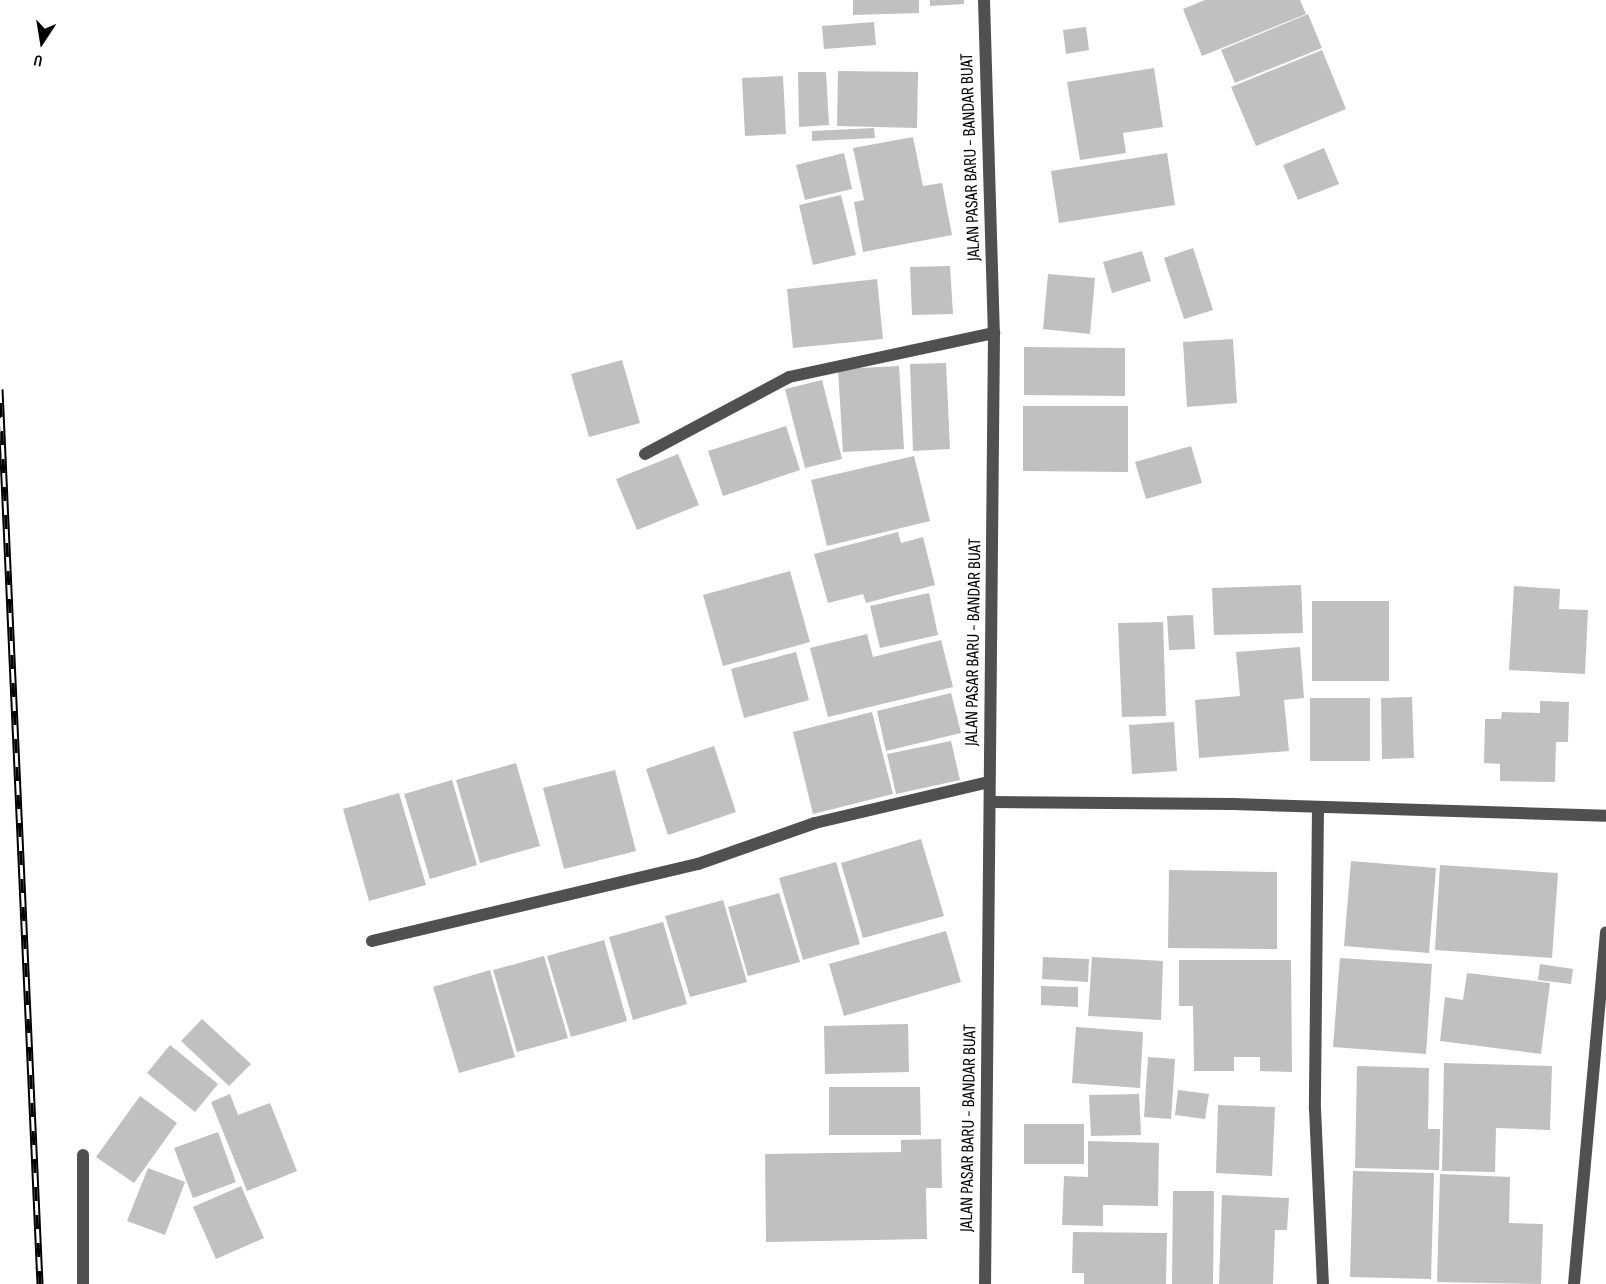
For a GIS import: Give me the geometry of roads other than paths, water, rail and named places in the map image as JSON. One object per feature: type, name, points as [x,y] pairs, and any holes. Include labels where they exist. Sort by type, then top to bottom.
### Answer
[{"type":"street","name":"JALAN PASAR BARU - BANDAR BUAT","points":[[984,0],[994,333],[993,672],[988,782],[991,802],[985,1284]]},
{"type":"street","points":[[645,454],[789,377],[994,333]]},
{"type":"street","points":[[372,941],[698,864],[815,823],[988,782]]},
{"type":"street","points":[[991,802],[1318,807],[1606,816]]},
{"type":"street","points":[[1318,807],[1315,1109],[1323,1284]]},
{"type":"street","points":[[1574,1284],[1606,932]]},
{"type":"street","points":[[83,1155],[83,1284]]},
{"type":"railway","points":[[0,389],[40,1284]]}]
